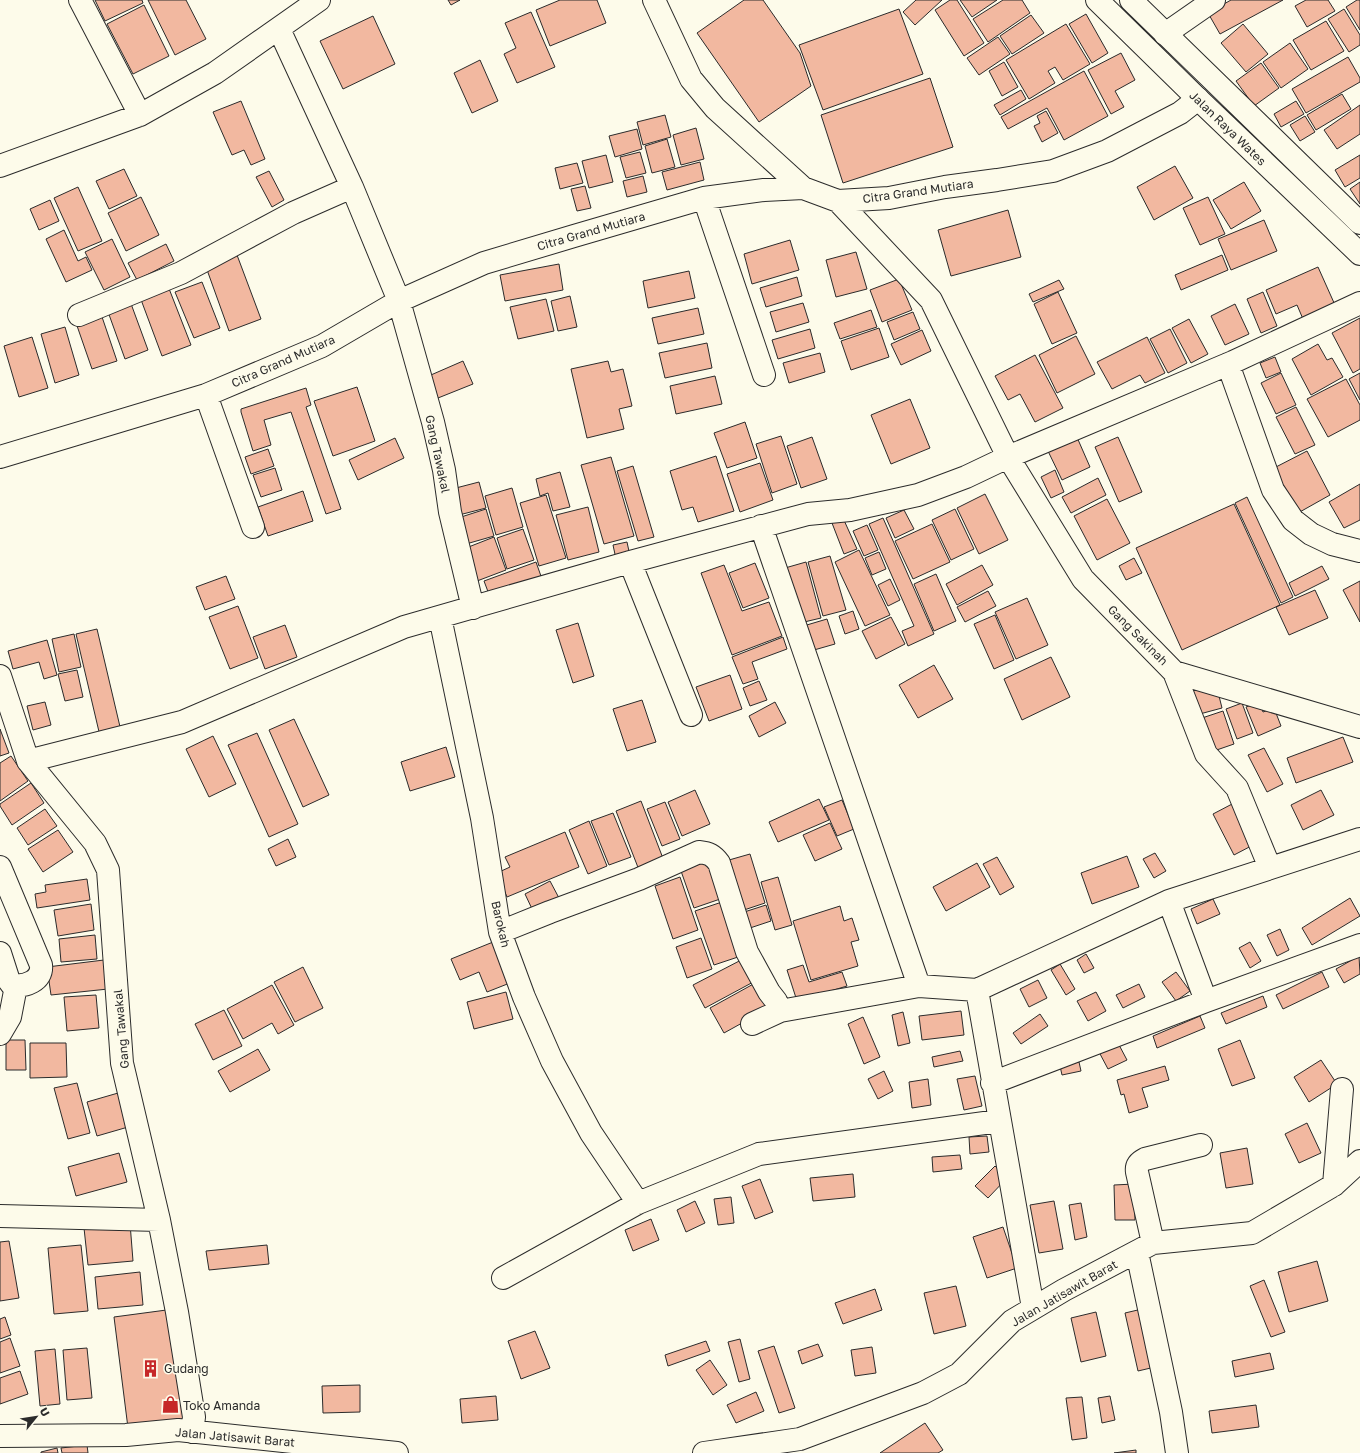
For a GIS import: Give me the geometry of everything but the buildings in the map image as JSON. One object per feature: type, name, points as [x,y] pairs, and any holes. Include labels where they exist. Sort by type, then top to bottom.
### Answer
[{"type":"main road","points":[[80,0],[140,115]]},
{"type":"main road","points":[[0,166],[140,115],[215,73],[279,29],[296,8],[319,0]]},
{"type":"main road","points":[[654,0],[691,79],[715,108],[803,188]]},
{"type":"main road","name":"Jalan Raya Wates","points":[[1097,0],[1360,254]]},
{"type":"main road","name":"Jalan Raya Wates","points":[[1131,0],[1360,223]]},
{"type":"main road","points":[[1165,34],[1214,0]]},
{"type":"main road","name":"Gang Tawakal","points":[[279,29],[352,188],[399,301],[438,443],[444,470],[450,512],[473,608]]},
{"type":"main road","name":"Citra Grand Mutiara","points":[[0,457],[206,395],[322,346],[399,301],[484,263],[574,236],[704,198],[764,190],[803,188],[838,201],[890,198],[945,187],[1053,171],[1107,151],[1180,114],[1198,99]]},
{"type":"main road","points":[[79,315],[181,273],[293,214],[352,188]]},
{"type":"main road","points":[[704,198],[764,375]]},
{"type":"main road","name":"Gang Sakinah","points":[[838,201],[931,300],[1008,457],[1083,580],[1174,672],[1360,727]]},
{"type":"main road","points":[[28,762],[182,722],[404,627],[761,526],[808,514],[850,510],[918,495],[966,477],[1008,457],[1228,364],[1360,303]]},
{"type":"main road","points":[[1228,364],[1273,490],[1293,520],[1311,534],[1332,544],[1360,551]]},
{"type":"main road","points":[[206,395],[253,527]]},
{"type":"main road","points":[[761,526],[919,986]]},
{"type":"main road","points":[[630,562],[691,715]]},
{"type":"main road","name":"Barokah","points":[[440,617],[482,818],[500,932],[524,997],[552,1061],[591,1134],[638,1203]]},
{"type":"main road","points":[[1174,672],[1206,754],[1237,788],[1270,868]]},
{"type":"main road","name":"Gang Tawakal","points":[[0,676],[28,762],[95,843],[108,870],[122,1063],[158,1220],[177,1312],[194,1417],[192,1432]]},
{"type":"main road","points":[[752,1024],[780,1011],[919,986],[977,990],[1169,901],[1360,839]]},
{"type":"main road","points":[[500,932],[639,879],[699,852],[713,856],[719,863],[747,952],[768,992],[776,1001],[780,1011]]},
{"type":"main road","points":[[0,867],[41,968],[38,978],[28,984],[16,986],[12,985],[9,981],[0,953]]},
{"type":"main road","points":[[1169,901],[1206,1000]]},
{"type":"main road","points":[[992,1083],[1206,1000],[1360,945]]},
{"type":"main road","points":[[0,1034],[10,1017],[16,986]]},
{"type":"main road","points":[[977,990],[1032,1308]]},
{"type":"main road","points":[[1334,1185],[1342,1089]]},
{"type":"main road","points":[[503,1278],[638,1203],[759,1154],[999,1121]]},
{"type":"main road","points":[[1178,1453],[1145,1247],[1137,1167],[1144,1159],[1201,1145]]},
{"type":"main road","name":"Jalan Jatisawit Barat","points":[[704,1453],[805,1446],[923,1393],[959,1374],[1012,1321],[1064,1290],[1145,1247],[1252,1232],[1334,1185],[1360,1161]]},
{"type":"main road","points":[[0,1216],[158,1220]]},
{"type":"main road","name":"Jalan Jatisawit Barat","points":[[0,1436],[126,1435],[178,1430],[398,1453]]},
{"type":"place","name":"Gudang","points":[[151,1368]]},
{"type":"place","name":"Toko Amanda","points":[[170,1405]]}]
